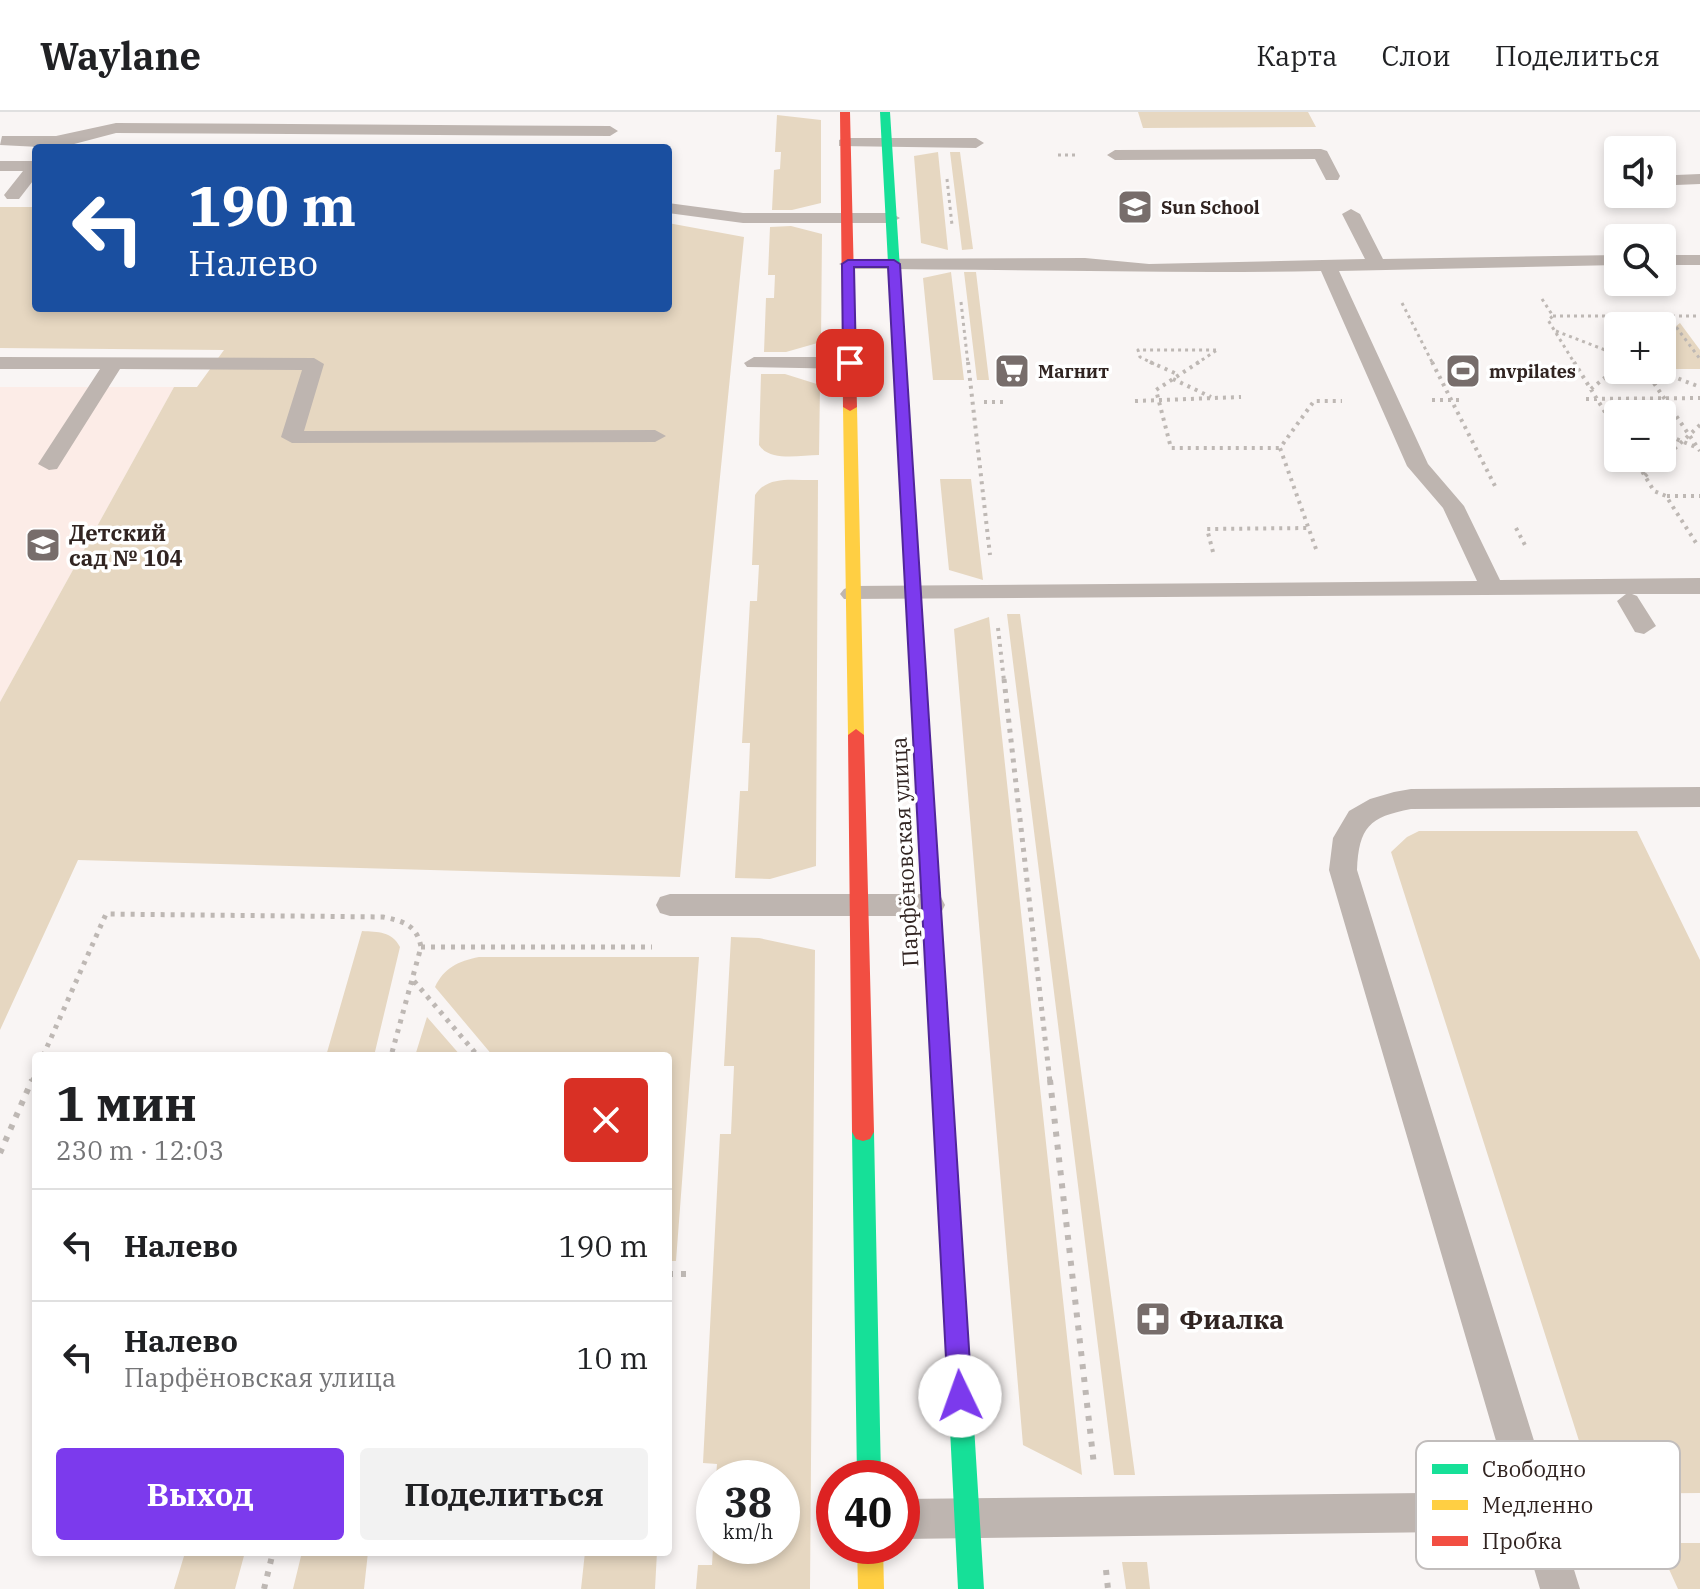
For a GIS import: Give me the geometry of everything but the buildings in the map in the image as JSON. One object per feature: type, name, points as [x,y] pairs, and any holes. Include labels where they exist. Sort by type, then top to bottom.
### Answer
[{"type":"street","name":"Парфёновская улица","points":[[845,112],[869,1460]]},
{"type":"street","name":"Парфёновская улица","points":[[885,112],[971,1589]]},
{"type":"street","points":[[870,1564],[871,1589]]},
{"type":"lane","points":[[2,141],[53,144],[116,128],[610,131]]},
{"type":"lane","points":[[186,144],[196,128]]},
{"type":"lane","points":[[485,144],[490,130]]},
{"type":"lane","points":[[845,143],[976,143]]},
{"type":"lane","points":[[1115,155],[1321,154],[1332,176]]},
{"type":"lane","points":[[0,166],[32,166]]},
{"type":"lane","points":[[6,195],[32,170]]},
{"type":"lane","points":[[1676,180],[1700,179]]},
{"type":"lane","points":[[6,195],[32,195]]},
{"type":"lane","points":[[672,209],[743,218],[891,218]]},
{"type":"lane","points":[[1351,214],[1377,265]]},
{"type":"lane","points":[[848,264],[1085,263],[1149,269],[1329,268],[1604,260]]},
{"type":"lane","points":[[1676,260],[1700,260]]},
{"type":"lane","points":[[1329,268],[1418,466],[1453,506],[1492,588]]},
{"type":"lane","points":[[0,363],[314,364],[292,437],[655,436]]},
{"type":"lane","points":[[49,464],[114,363]]},
{"type":"lane","points":[[754,363],[850,363]]},
{"type":"lane","points":[[995,598],[1700,586]]},
{"type":"lane","points":[[852,594],[995,598],[1700,601]]},
{"type":"lane","points":[[1629,601],[1644,626]]},
{"type":"lane","points":[[1516,1441],[1343,870],[1343,841],[1354,821],[1378,804],[1411,799],[1700,797]]},
{"type":"lane","points":[[670,905],[931,905]]},
{"type":"lane","points":[[920,1519],[1416,1513]]},
{"type":"lane","points":[[1554,1569],[1560,1589]]},
{"type":"path","points":[[1518,261],[1553,316]]},
{"type":"path","points":[[1377,265],[1389,277],[1498,493]]},
{"type":"path","points":[[1603,409],[1548,320],[1553,316],[1604,316]]},
{"type":"path","points":[[1676,316],[1700,316]]},
{"type":"path","points":[[1676,326],[1700,359]]},
{"type":"path","points":[[1554,330],[1604,350]]},
{"type":"path","points":[[1178,375],[1140,357],[1138,350],[1217,350],[1156,390],[1171,448],[1280,448]]},
{"type":"path","points":[[1591,389],[1604,378]]},
{"type":"path","points":[[1676,378],[1700,387]]},
{"type":"path","points":[[1172,379],[1212,397]]},
{"type":"path","points":[[971,380],[1108,1589]]},
{"type":"path","points":[[1655,384],[1699,449]]},
{"type":"path","points":[[1135,401],[1241,397]]},
{"type":"path","points":[[1586,399],[1700,398]]},
{"type":"path","points":[[1280,448],[1314,401],[1354,400]]},
{"type":"path","points":[[984,402],[1008,402]]},
{"type":"path","points":[[1645,476],[1700,425]]},
{"type":"path","points":[[1676,439],[1699,449]]},
{"type":"path","points":[[1280,448],[1320,560]]},
{"type":"path","points":[[1643,472],[1654,491],[1666,496],[1700,496]]},
{"type":"path","points":[[1666,496],[1700,550]]},
{"type":"path","points":[[1511,519],[1531,559]]},
{"type":"path","points":[[1215,560],[1207,529],[1309,528]]},
{"type":"path","points":[[45,1052],[106,914],[383,917],[412,924],[420,933],[421,947],[392,1052]]},
{"type":"path","points":[[421,947],[654,947]]},
{"type":"path","points":[[413,980],[475,1052]]},
{"type":"path","points":[[0,1153],[32,1081]]},
{"type":"path","points":[[672,1274],[694,1274]]},
{"type":"path","points":[[264,1589],[272,1556]]},
{"type":"shaded area","points":[[1138,112],[1308,112],[1316,127],[1143,128]]},
{"type":"shaded area","points":[[777,115],[821,120],[821,203],[792,210],[772,210],[774,170],[780,169],[781,152],[775,152]]},
{"type":"shaded area","points":[[938,152],[948,250],[921,243],[914,156]]},
{"type":"shaded area","points":[[950,152],[960,152],[973,249],[962,250]]},
{"type":"shaded area","points":[[0,207],[32,207],[32,312],[672,312],[672,224],[744,237],[680,877],[78,860],[0,1030],[0,702],[174,387],[197,387],[224,350],[0,348]]},
{"type":"shaded area","points":[[791,226],[822,234],[821,342],[786,352],[764,352],[766,298],[774,298],[775,275],[768,275],[770,227]]},
{"type":"shaded area","points":[[951,272],[964,380],[933,380],[923,278]]},
{"type":"shaded area","points":[[964,272],[976,272],[989,380],[977,380]]},
{"type":"shaded area","points":[[1680,323],[1700,350],[1700,369],[1676,369],[1676,326]]},
{"type":"shaded area","points":[[761,374],[785,374],[820,385],[819,455],[778,456],[759,445]]},
{"type":"shaded area","name":"Детский сад № 104","points":[[0,387],[174,387],[0,702]]},
{"type":"shaded area","points":[[940,479],[971,479],[983,580],[949,570]]},
{"type":"shaded area","points":[[818,480],[816,866],[770,879],[735,878],[740,791],[748,791],[750,743],[742,743],[750,601],[757,601],[759,565],[752,565],[755,495],[775,481]]},
{"type":"shaded area","points":[[1007,614],[1020,614],[1135,1475],[1114,1475]]},
{"type":"shaded area","points":[[989,617],[1082,1475],[1023,1445],[954,629]]},
{"type":"shaded area","points":[[1419,831],[1637,831],[1700,960],[1700,1493],[1680,1493],[1680,1441],[1579,1441],[1391,852]]},
{"type":"shaded area","points":[[362,931],[389,935],[400,947],[375,1052],[327,1052]]},
{"type":"shaded area","points":[[731,937],[759,938],[815,950],[810,1589],[696,1589],[698,1565],[800,1564],[800,1460],[703,1460],[720,1134],[731,1134],[734,1066],[724,1066]]},
{"type":"shaded area","points":[[479,957],[699,957],[676,1261],[672,1261],[672,1052],[490,1052],[435,987],[452,966]]},
{"type":"shaded area","points":[[427,1017],[458,1052],[416,1052]]},
{"type":"shaded area","points":[[1680,1543],[1700,1543],[1700,1589],[1678,1589],[1669,1569],[1680,1569]]},
{"type":"shaded area","points":[[184,1556],[244,1556],[235,1589],[174,1589]]},
{"type":"shaded area","points":[[301,1556],[368,1556],[364,1589],[293,1589]]},
{"type":"shaded area","points":[[585,1556],[657,1556],[655,1589],[581,1589]]},
{"type":"shaded area","points":[[1122,1562],[1147,1562],[1150,1589],[1126,1589]]},
{"type":"traffic: fast","points":[[885,112],[940,1056]]},
{"type":"traffic: fast","points":[[863,1132],[869,1460]]},
{"type":"traffic: fast","points":[[961,1409],[971,1589]]},
{"type":"traffic: slow","points":[[850,407],[856,735]]},
{"type":"traffic: slow","points":[[940,1056],[961,1409]]},
{"type":"traffic: slow","points":[[870,1564],[871,1589]]},
{"type":"traffic: jam","points":[[845,112],[850,407]]},
{"type":"traffic: jam","points":[[856,735],[863,1132]]},
{"type":"place","name":"Sun School","points":[[1135,207]]},
{"type":"place","name":"Магнит","points":[[1012,371]]},
{"type":"place","name":"mvpilates","points":[[1463,371]]},
{"type":"place","name":"Детский сад № 104","points":[[43,545]]},
{"type":"place","name":"Фиалка","points":[[1153,1319]]},
{"type":"route","points":[[850,363],[848,264],[894,264],[960,1396]]}]
